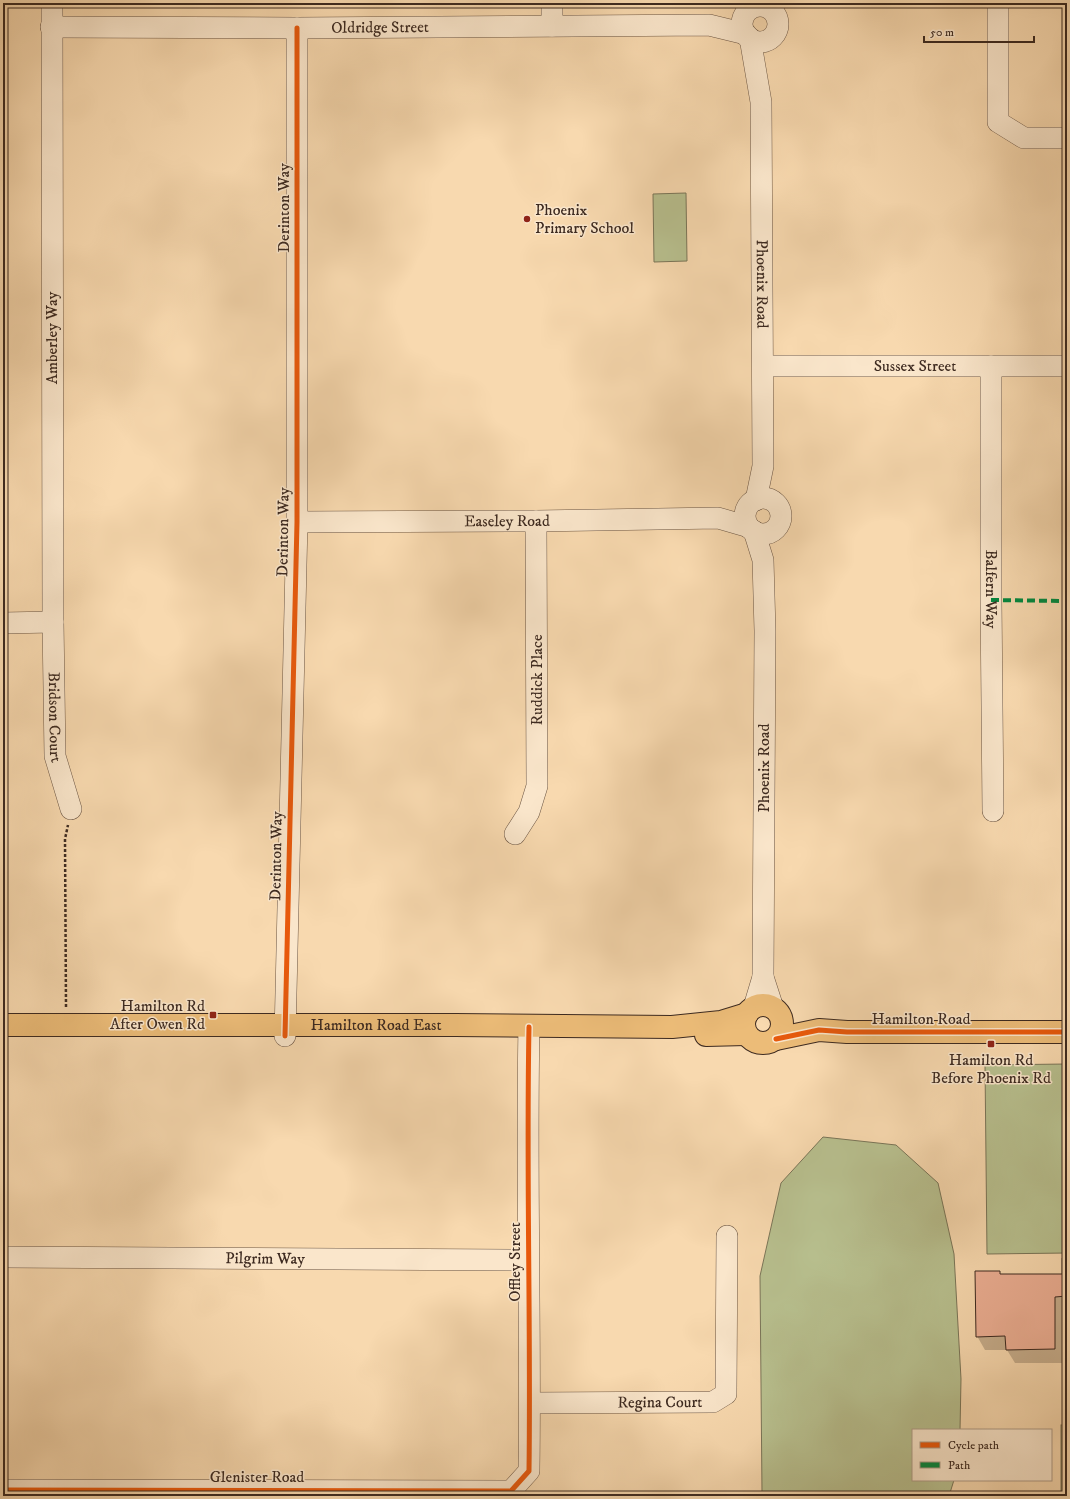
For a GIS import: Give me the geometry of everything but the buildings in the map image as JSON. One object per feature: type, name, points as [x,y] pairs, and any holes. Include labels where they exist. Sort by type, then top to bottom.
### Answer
[{"type":"main road","name":"Hamilton Road East","points":[[3,1037],[285,1031],[455,1025],[529,1032],[686,1036],[760,1015]]},
{"type":"main road","name":"Hamilton Road","points":[[819,1030],[776,1038],[771,1042],[755,1042],[760,1015],[819,1030],[847,1032],[1067,1032]]},
{"type":"main road","points":[[760,1015],[782,1022],[782,1028],[776,1038]]},
{"type":"main road","name":"Hamilton Road East","points":[[3,1025],[285,1031]]},
{"type":"street","name":"Amberley Way","points":[[52,3],[53,622]]},
{"type":"street","points":[[552,3],[552,26]]},
{"type":"street","points":[[998,3],[998,122],[1024,138],[1067,138]]},
{"type":"street","name":"Oldridge Street","points":[[52,27],[297,28],[709,25],[756,16]]},
{"type":"street","points":[[756,16],[760,42],[767,41],[772,37]]},
{"type":"street","name":"Phoenix Road","points":[[760,502],[763,466],[761,102],[756,16],[777,18],[778,25],[776,32],[772,37],[761,102]]},
{"type":"street","name":"Derinton Way","points":[[285,1031],[297,522],[297,28]]},
{"type":"street","name":"Sussex Street","points":[[763,366],[1067,366]]},
{"type":"street","name":"Balfern Way","points":[[991,366],[993,811]]},
{"type":"street","points":[[760,502],[780,509],[780,523],[776,529],[770,533],[763,534],[752,529],[747,524],[745,517],[746,510],[760,502]]},
{"type":"street","name":"Easeley Road","points":[[718,518],[760,502]]},
{"type":"street","name":"Easeley Road","points":[[297,522],[718,518],[752,529]]},
{"type":"street","name":"Ruddick Place","points":[[515,834],[529,812],[537,786],[536,520]]},
{"type":"street","name":"Phoenix Road","points":[[752,529],[763,560],[765,631],[764,977],[760,1015]]},
{"type":"street","name":"Phoenix Road","points":[[763,560],[776,529]]},
{"type":"street","points":[[3,623],[53,622]]},
{"type":"street","name":"Bridson Court","points":[[53,622],[55,756],[71,808]]},
{"type":"street","name":"Offley Street","points":[[511,1491],[529,1471],[529,1032]]},
{"type":"street","name":"Regina Court","points":[[530,1403],[713,1402],[726,1394],[727,1236]]},
{"type":"street","name":"Pilgrim Way","points":[[3,1257],[528,1260]]},
{"type":"street","name":"Glenister Road","points":[[3,1490],[511,1491]]},
{"type":"path","points":[[66,1010],[65,838],[71,808]]},
{"type":"green space","points":[[686,193],[687,261],[654,262],[653,194]]},
{"type":"green space","points":[[1067,1064],[1067,1253],[987,1254],[985,1065]]},
{"type":"green space","points":[[823,1137],[896,1145],[938,1183],[954,1254],[961,1379],[960,1429],[912,1429],[912,1481],[954,1481],[949,1496],[769,1496],[762,1492],[760,1276],[781,1183]]},
{"type":"green space","points":[[1061,1425],[1067,1425],[1067,1496],[1061,1496]]},
{"type":"marked path","points":[[991,600],[1067,601]]},
{"type":"cycle path","points":[[285,1036],[297,522],[297,28]]},
{"type":"cycle path","points":[[3,1490],[511,1491],[529,1471],[529,1027]]},
{"type":"cycle path","points":[[776,1039],[819,1030],[847,1032],[1067,1032]]},
{"type":"place","name":"Phoenix Primary School","points":[[527,219]]},
{"type":"place","name":"Hamilton Rd After Owen Rd","points":[[213,1015]]},
{"type":"place","name":"Hamilton Rd Before Phoenix Rd","points":[[991,1044]]}]
